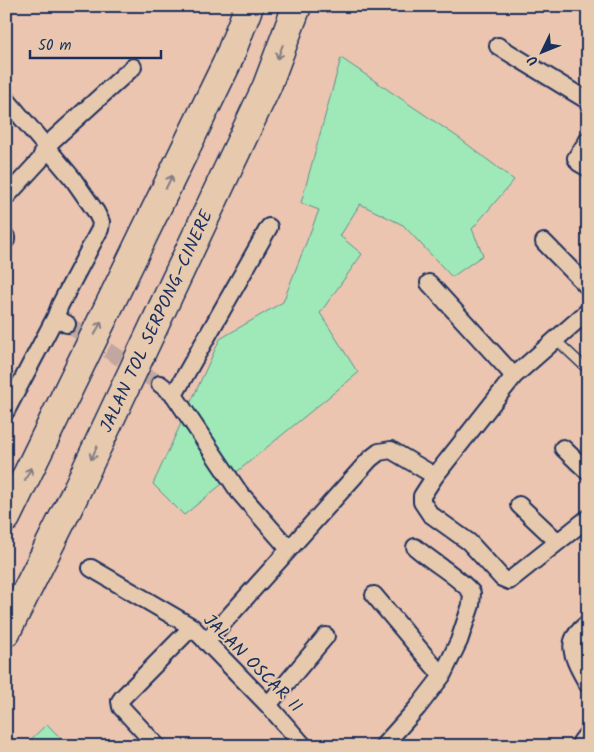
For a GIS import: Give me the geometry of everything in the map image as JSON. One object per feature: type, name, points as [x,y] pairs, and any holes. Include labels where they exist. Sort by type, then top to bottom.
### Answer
[{"type":"highway","points":[[6,518],[222,72],[248,6]]},
{"type":"highway","name":"JALAN TOL SERPONG–CINERE","points":[[6,632],[73,498],[262,95],[297,6]]},
{"type":"street","points":[[498,46],[588,101]]},
{"type":"street","points":[[6,197],[40,160],[45,147],[133,67]]},
{"type":"street","points":[[6,99],[73,179],[101,222],[100,229],[60,305],[61,321],[6,411]]},
{"type":"street","points":[[588,140],[576,158],[579,163],[588,168]]},
{"type":"street","points":[[174,395],[270,227]]},
{"type":"street","points":[[544,242],[588,287]]},
{"type":"street","points":[[429,283],[514,376]]},
{"type":"street","points":[[588,311],[514,376],[435,476],[422,496],[422,502],[430,514],[469,542],[503,579],[509,581],[588,518]]},
{"type":"street","points":[[160,384],[174,395],[239,492],[288,548]]},
{"type":"street","points":[[563,448],[588,472]]},
{"type":"street","points":[[206,642],[288,548],[370,459],[379,452],[391,450],[435,476]]},
{"type":"street","points":[[519,505],[558,542]]},
{"type":"street","points":[[382,746],[418,707],[442,676],[459,641],[471,604],[472,593],[465,585],[415,547]]},
{"type":"street","name":"JALAN OSCAR II","points":[[91,568],[192,627],[268,705],[304,746]]},
{"type":"street","points":[[374,595],[442,676]]},
{"type":"street","points":[[588,623],[573,639],[572,646],[577,666],[588,685]]},
{"type":"street","points":[[157,746],[121,707],[120,702],[192,627]]},
{"type":"street","points":[[268,705],[326,636]]},
{"type":"lane","points":[[556,340],[588,370]]},
{"type":"green space","points":[[341,58],[459,138],[514,180],[472,229],[483,255],[452,277],[403,225],[360,204],[340,236],[362,254],[320,313],[358,373],[184,515],[153,484],[220,339],[283,302],[319,210],[301,203]]},
{"type":"green space","points":[[47,724],[68,746],[24,746]]},
{"type":"tunnel","points":[[67,324],[160,384]]}]
